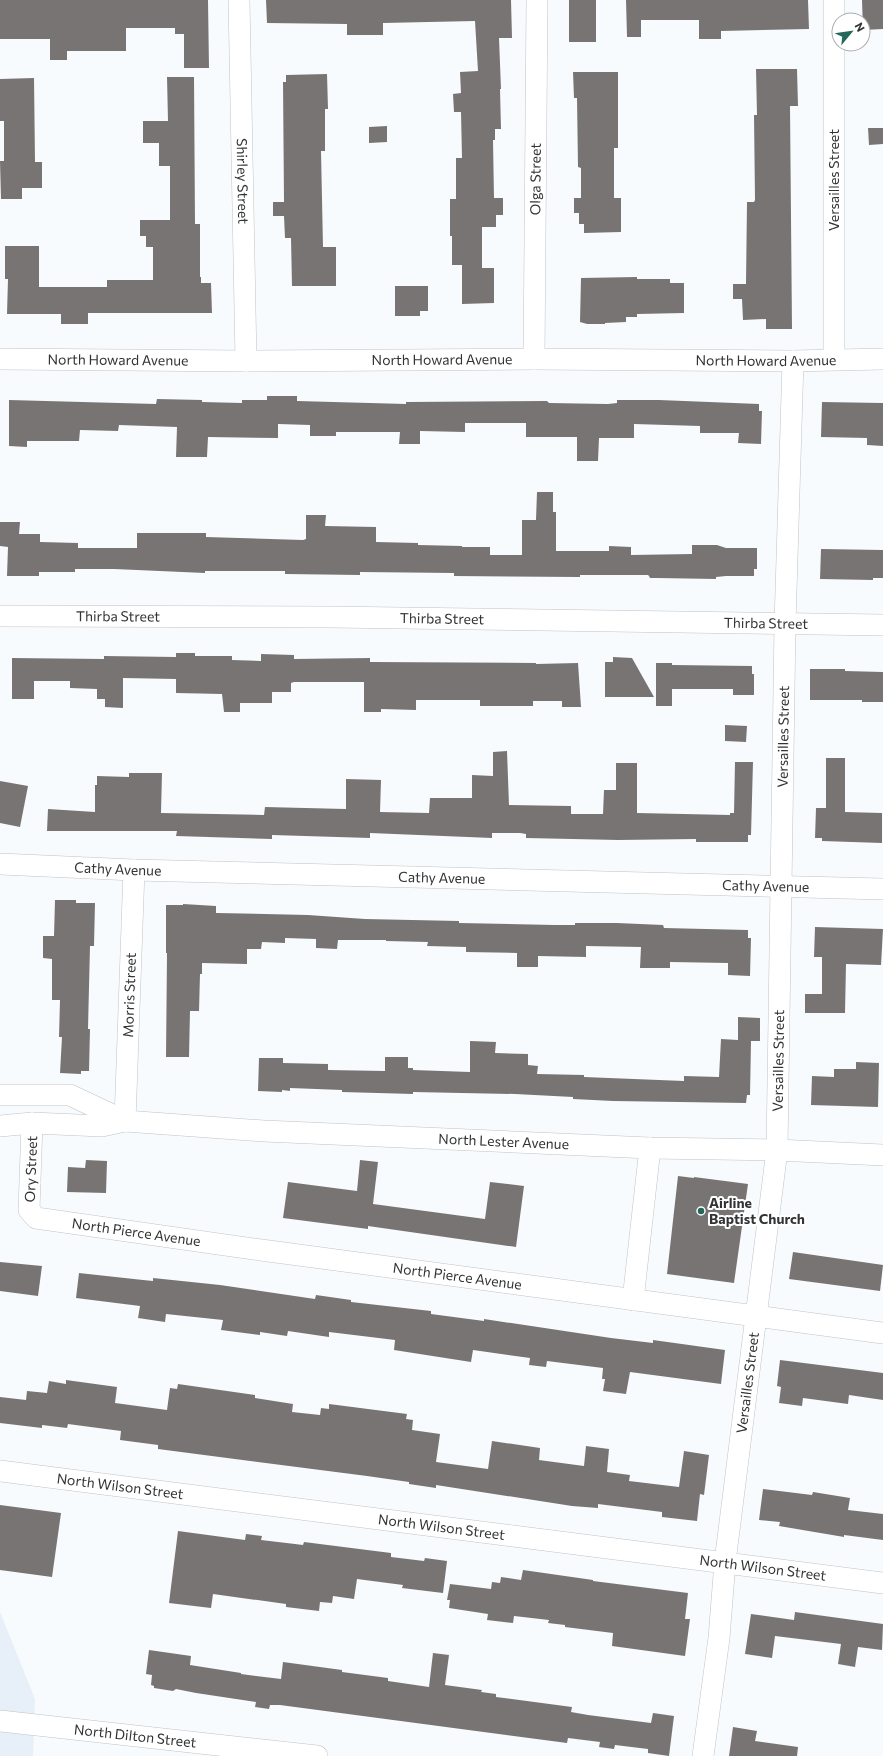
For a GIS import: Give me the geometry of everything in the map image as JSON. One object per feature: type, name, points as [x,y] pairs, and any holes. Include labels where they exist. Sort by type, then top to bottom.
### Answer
[{"type":"street","name":"Shirley Street","points":[[239,0],[246,361]]},
{"type":"street","name":"Olga Street","points":[[534,359],[537,0]]},
{"type":"street","name":"Versailles Street","points":[[834,0],[834,359]]},
{"type":"street","name":"North Howard Avenue","points":[[0,359],[246,361],[534,359],[883,360]]},
{"type":"street","name":"Versailles Street","points":[[703,1756],[719,1638],[725,1562],[776,1150],[785,624],[794,360]]},
{"type":"street","name":"Thirba Street","points":[[0,616],[330,617],[785,624],[883,624]]},
{"type":"street","name":"Cathy Avenue","points":[[0,864],[134,870],[883,889]]},
{"type":"street","name":"Morris Street","points":[[125,1121],[134,870]]},
{"type":"street","name":"North Lester Avenue","points":[[0,1095],[70,1095],[125,1121]]},
{"type":"street","name":"North Lester Avenue","points":[[0,1126],[32,1123],[102,1126],[125,1121],[264,1131],[650,1148],[776,1150],[883,1154]]},
{"type":"street","name":"Ory Street","points":[[32,1123],[29,1210],[32,1215]]},
{"type":"street","points":[[633,1300],[650,1148]]},
{"type":"street","name":"North Pierce Avenue","points":[[32,1215],[36,1218],[238,1247],[883,1333]]},
{"type":"street","name":"North Wilson Street","points":[[0,1471],[883,1583]]},
{"type":"street","name":"North Dilton Street","points":[[0,1721],[317,1756]]},
{"type":"shaded area","points":[[0,1612],[35,1699],[33,1756],[0,1756]]},
{"type":"building","points":[[0,0],[208,0],[209,68],[184,68],[184,34],[175,34],[175,28],[126,28],[126,51],[67,51],[67,60],[50,60],[50,39],[0,39]]},
{"type":"building","points":[[266,0],[511,0],[512,38],[499,38],[501,129],[495,129],[495,140],[493,140],[494,198],[503,198],[503,215],[496,215],[496,227],[482,227],[482,268],[494,268],[494,303],[462,304],[462,265],[452,265],[452,236],[450,236],[450,199],[456,199],[456,158],[462,158],[461,112],[454,112],[453,94],[461,93],[460,72],[478,71],[475,21],[383,23],[383,35],[347,35],[347,24],[267,23]]},
{"type":"building","points":[[569,0],[596,0],[596,42],[569,42]]},
{"type":"building","points":[[626,0],[808,0],[809,29],[721,31],[721,39],[699,39],[699,20],[641,20],[641,37],[627,37]]},
{"type":"building","points":[[862,0],[883,0],[883,29],[871,30],[871,12],[862,12]]},
{"type":"building","points":[[756,69],[797,69],[798,106],[790,106],[792,329],[766,329],[766,319],[743,320],[742,299],[733,299],[733,284],[746,284],[747,202],[754,202],[755,200],[754,115],[757,115]]},
{"type":"building","points":[[573,72],[618,72],[618,148],[614,148],[614,198],[621,198],[621,232],[584,233],[584,224],[579,224],[579,213],[574,213],[574,198],[581,198],[581,168],[578,167],[577,98],[574,98]]},
{"type":"building","points":[[327,74],[328,109],[325,109],[325,151],[321,151],[323,247],[336,247],[336,286],[292,286],[291,238],[285,238],[284,216],[273,216],[273,202],[284,202],[283,82],[286,82],[286,75]]},
{"type":"building","points":[[167,77],[194,77],[195,224],[200,224],[201,283],[211,283],[212,313],[88,313],[88,324],[61,324],[61,314],[7,314],[8,279],[5,279],[5,246],[39,246],[39,287],[107,287],[107,280],[153,280],[153,247],[146,247],[146,236],[140,236],[140,220],[170,220],[170,166],[159,166],[159,143],[143,143],[143,121],[168,121]]},
{"type":"building","points":[[34,78],[35,162],[42,162],[42,188],[22,188],[22,199],[1,199],[0,161],[4,161],[4,121],[0,121],[0,79]]},
{"type":"building","points":[[387,126],[387,142],[369,143],[369,127]]},
{"type":"building","points":[[868,128],[883,128],[883,144],[869,145]]},
{"type":"building","points":[[637,277],[637,279],[670,279],[670,283],[684,283],[684,313],[637,314],[637,317],[626,317],[626,322],[605,324],[587,324],[580,322],[581,278]]},
{"type":"building","points":[[395,286],[428,286],[428,311],[420,311],[420,316],[395,316]]},
{"type":"building","points":[[267,396],[297,396],[297,401],[406,404],[406,402],[547,401],[549,403],[608,404],[617,403],[617,400],[659,400],[759,404],[759,411],[762,411],[761,444],[738,443],[739,433],[700,433],[700,426],[634,424],[634,438],[599,438],[598,461],[577,461],[577,437],[526,437],[526,423],[465,423],[465,432],[420,431],[420,444],[399,444],[400,432],[336,432],[336,436],[310,436],[310,425],[278,424],[278,438],[208,437],[207,457],[176,457],[177,427],[119,425],[118,431],[80,430],[79,441],[27,441],[27,447],[9,446],[9,400],[156,404],[157,399],[242,403],[242,400],[267,400]]},
{"type":"building","points":[[822,402],[883,403],[883,446],[867,445],[867,438],[821,437]]},
{"type":"building","points":[[537,492],[553,492],[553,512],[556,512],[556,551],[609,551],[609,546],[631,547],[631,555],[692,554],[692,545],[717,545],[726,548],[757,548],[757,569],[754,569],[754,576],[726,576],[716,577],[716,579],[650,578],[648,575],[580,575],[580,577],[454,576],[454,573],[360,572],[360,575],[285,574],[285,571],[205,571],[205,573],[114,569],[75,569],[75,572],[39,572],[39,576],[7,576],[8,547],[0,546],[0,522],[20,522],[19,534],[40,534],[40,542],[78,543],[78,548],[137,548],[137,533],[206,533],[206,537],[303,540],[306,539],[306,515],[326,515],[325,526],[376,527],[376,542],[418,543],[418,545],[462,547],[490,547],[490,555],[522,555],[522,520],[536,520]]},
{"type":"building","points":[[821,549],[883,550],[883,578],[873,578],[873,580],[820,579]]},
{"type":"building","points":[[176,653],[195,653],[195,656],[232,656],[232,660],[261,661],[261,654],[294,655],[294,659],[370,658],[370,662],[536,664],[578,663],[581,707],[562,707],[562,701],[533,701],[533,706],[480,706],[480,700],[416,700],[416,710],[381,709],[381,712],[364,712],[364,682],[294,682],[291,683],[291,692],[272,692],[272,703],[240,703],[240,712],[224,712],[222,694],[176,693],[176,679],[123,678],[123,708],[105,707],[105,699],[97,699],[97,689],[70,688],[70,681],[34,681],[34,699],[12,699],[12,658],[104,659],[104,656],[176,657]]},
{"type":"building","points":[[613,657],[632,658],[654,697],[605,697],[605,662],[613,662]]},
{"type":"building","points":[[656,663],[672,663],[672,665],[752,666],[752,674],[754,674],[754,695],[733,695],[733,689],[672,689],[672,706],[656,706]]},
{"type":"building","points":[[810,669],[845,669],[845,671],[883,672],[883,702],[862,702],[862,700],[810,700]]},
{"type":"building","points":[[725,725],[747,726],[746,742],[725,741]]},
{"type":"building","points":[[507,751],[509,805],[571,806],[571,814],[603,814],[604,790],[616,790],[616,763],[637,763],[637,813],[730,815],[730,813],[734,813],[735,762],[753,762],[751,835],[748,835],[748,842],[696,842],[696,839],[618,840],[526,838],[526,834],[520,833],[492,833],[492,838],[370,833],[370,838],[272,835],[272,839],[176,836],[177,831],[47,831],[48,809],[95,812],[95,785],[97,785],[97,776],[129,777],[129,773],[162,773],[161,813],[264,815],[265,807],[346,809],[346,779],[381,780],[380,812],[429,813],[430,798],[472,798],[472,775],[493,776],[493,752]]},
{"type":"building","points":[[826,758],[845,758],[845,812],[882,813],[882,843],[822,841],[822,838],[815,838],[816,808],[826,808]]},
{"type":"building","points":[[0,781],[28,786],[20,827],[0,823]]},
{"type":"building","points":[[55,900],[76,900],[76,903],[95,903],[94,946],[90,946],[88,1029],[90,1029],[89,1071],[81,1071],[81,1074],[60,1073],[62,1037],[59,1037],[60,1000],[52,1000],[52,959],[43,958],[43,936],[54,936]]},
{"type":"building","points":[[183,904],[216,906],[216,913],[459,921],[459,923],[575,925],[575,923],[617,923],[663,925],[664,928],[748,930],[748,938],[751,938],[750,976],[728,975],[728,963],[670,962],[670,968],[640,968],[641,947],[586,946],[586,957],[538,956],[538,967],[517,967],[517,953],[466,952],[466,947],[427,946],[428,942],[386,940],[338,940],[337,949],[316,948],[316,939],[285,938],[285,943],[262,942],[261,949],[247,949],[247,964],[202,963],[202,974],[200,974],[199,1011],[190,1011],[189,1057],[166,1057],[166,905]]},
{"type":"building","points":[[815,927],[883,929],[881,965],[846,964],[845,1013],[805,1013],[805,994],[822,994],[822,957],[814,957]]},
{"type":"building","points":[[738,1017],[760,1018],[760,1041],[751,1041],[750,1095],[747,1095],[746,1103],[613,1101],[515,1094],[413,1092],[413,1094],[342,1092],[342,1090],[290,1088],[290,1091],[282,1090],[282,1092],[258,1091],[259,1058],[283,1058],[283,1063],[328,1064],[328,1070],[385,1071],[385,1057],[408,1057],[408,1068],[413,1068],[413,1070],[470,1072],[470,1041],[496,1042],[495,1053],[528,1054],[528,1065],[538,1066],[537,1074],[584,1075],[584,1077],[684,1081],[684,1076],[719,1077],[721,1039],[738,1040]]},
{"type":"building","points":[[856,1062],[879,1063],[878,1107],[811,1105],[812,1076],[834,1077],[834,1069],[856,1069]]},
{"type":"building","points":[[86,1160],[107,1161],[106,1193],[67,1192],[68,1167],[85,1168]]},
{"type":"building","points":[[360,1160],[378,1162],[373,1204],[485,1219],[490,1182],[524,1186],[516,1247],[368,1226],[368,1229],[283,1218],[288,1182],[357,1191]]},
{"type":"building","points":[[678,1176],[748,1184],[734,1283],[667,1274]]},
{"type":"building","points":[[793,1252],[883,1265],[880,1291],[789,1279]]},
{"type":"building","points":[[0,1262],[42,1266],[38,1296],[0,1291]]},
{"type":"building","points":[[79,1273],[153,1281],[153,1278],[220,1285],[315,1299],[316,1295],[351,1300],[351,1302],[431,1311],[431,1314],[484,1321],[484,1319],[611,1338],[653,1343],[653,1340],[725,1350],[721,1384],[630,1372],[626,1394],[603,1391],[605,1379],[602,1379],[603,1368],[547,1361],[546,1367],[529,1365],[530,1358],[473,1350],[471,1362],[394,1350],[395,1340],[329,1332],[329,1337],[288,1331],[287,1336],[260,1332],[260,1335],[221,1330],[223,1320],[166,1314],[165,1322],[138,1318],[140,1306],[76,1298]]},
{"type":"building","points":[[780,1360],[883,1373],[883,1400],[849,1395],[848,1404],[803,1398],[802,1406],[779,1403],[781,1387],[777,1386]]},
{"type":"building","points":[[66,1380],[117,1387],[115,1403],[167,1410],[170,1388],[177,1389],[178,1384],[255,1395],[255,1398],[293,1404],[292,1412],[320,1415],[321,1408],[329,1409],[329,1404],[407,1414],[406,1419],[413,1420],[412,1430],[440,1434],[436,1462],[488,1469],[492,1441],[540,1448],[539,1460],[584,1466],[586,1446],[609,1449],[607,1472],[630,1475],[629,1481],[679,1487],[684,1451],[709,1455],[704,1495],[700,1494],[697,1521],[662,1517],[662,1512],[598,1504],[598,1508],[572,1506],[436,1485],[436,1488],[409,1484],[409,1482],[367,1476],[158,1449],[158,1445],[120,1440],[121,1431],[68,1424],[67,1428],[42,1425],[42,1428],[0,1423],[0,1397],[26,1400],[27,1391],[47,1393],[49,1381],[66,1384]]},
{"type":"building","points":[[763,1489],[812,1495],[813,1492],[850,1498],[848,1510],[883,1514],[883,1540],[844,1535],[844,1537],[779,1526],[780,1522],[759,1520]]},
{"type":"building","points":[[0,1505],[61,1513],[52,1577],[0,1570]]},
{"type":"building","points":[[178,1531],[245,1540],[246,1534],[262,1536],[261,1540],[303,1545],[304,1542],[391,1553],[391,1557],[424,1561],[425,1558],[447,1561],[443,1593],[402,1588],[403,1585],[357,1579],[354,1599],[333,1596],[332,1603],[320,1602],[319,1611],[286,1607],[286,1604],[213,1594],[211,1608],[169,1603]]},
{"type":"building","points":[[523,1570],[593,1581],[688,1593],[685,1619],[690,1619],[685,1656],[612,1646],[613,1633],[565,1627],[565,1625],[548,1623],[549,1620],[514,1616],[513,1623],[487,1620],[488,1614],[449,1608],[450,1600],[447,1600],[450,1584],[491,1589],[492,1582],[500,1583],[501,1577],[521,1580]]},
{"type":"building","points":[[795,1612],[883,1624],[882,1650],[858,1647],[855,1667],[838,1664],[841,1644],[775,1636],[772,1658],[745,1654],[751,1614],[794,1620]]},
{"type":"building","points":[[149,1650],[191,1656],[190,1665],[241,1674],[281,1679],[283,1662],[342,1670],[342,1672],[388,1678],[388,1681],[429,1687],[433,1653],[449,1655],[445,1685],[482,1690],[481,1692],[496,1694],[496,1697],[572,1707],[571,1712],[588,1715],[651,1723],[653,1713],[674,1716],[669,1756],[648,1753],[648,1749],[615,1745],[614,1749],[599,1747],[600,1742],[568,1738],[567,1743],[280,1705],[270,1705],[269,1709],[255,1707],[256,1702],[176,1689],[173,1691],[154,1688],[154,1686],[151,1685],[152,1675],[146,1674]]},
{"type":"building","points":[[733,1727],[757,1731],[755,1741],[798,1747],[797,1756],[729,1756]]},
{"type":"place","name":"Airline Baptist Church","points":[[701,1211]]}]
